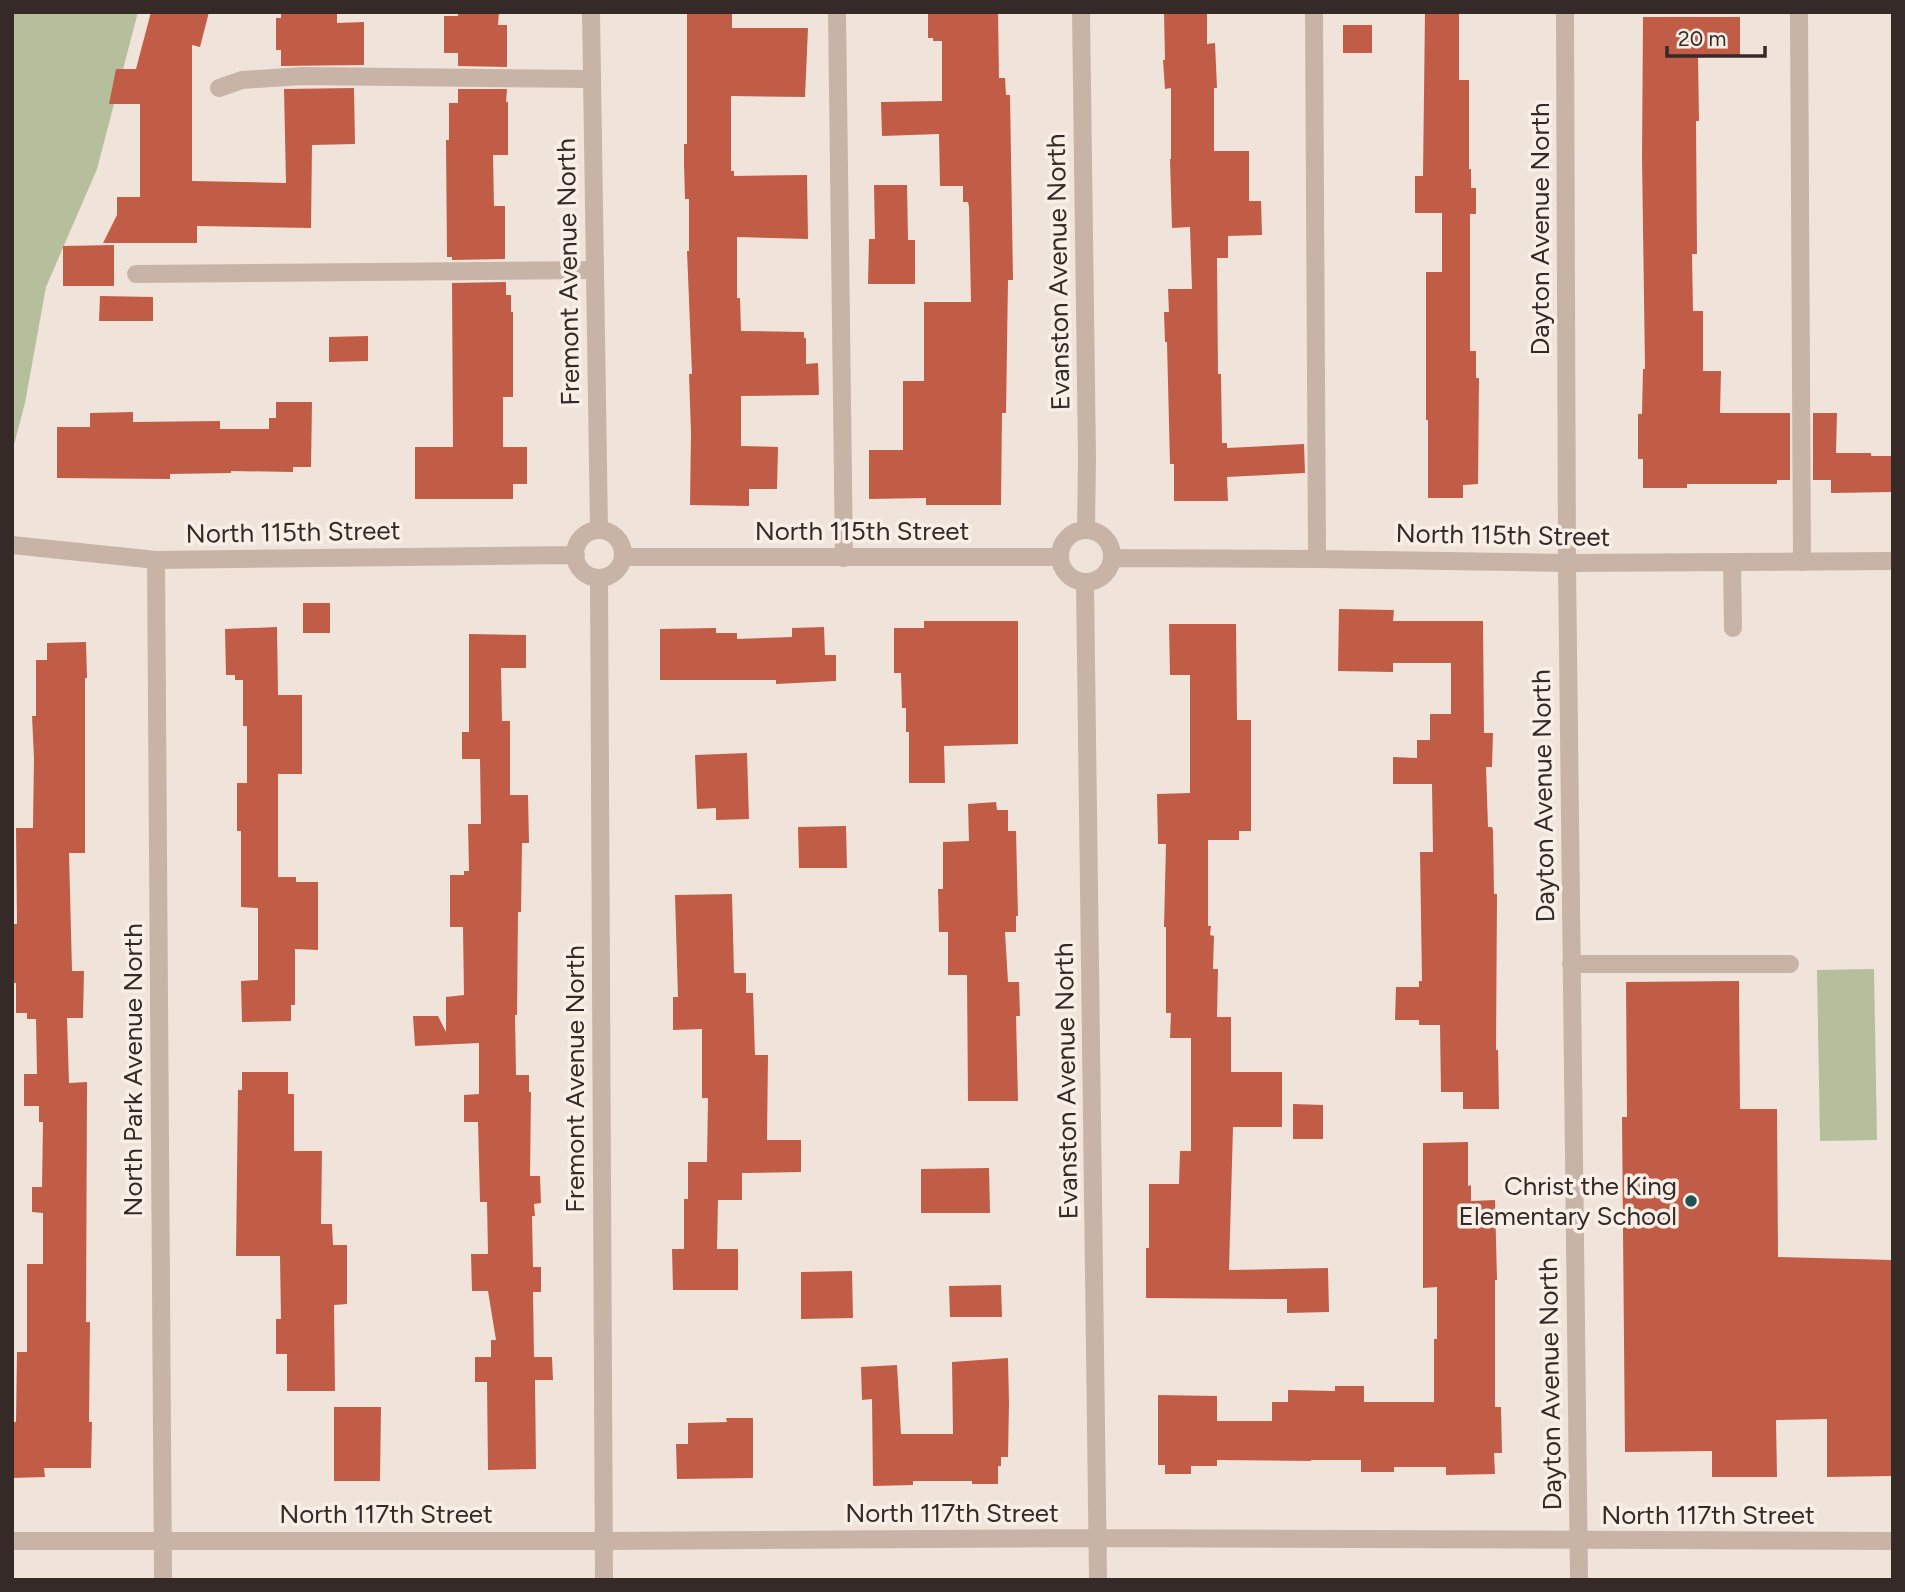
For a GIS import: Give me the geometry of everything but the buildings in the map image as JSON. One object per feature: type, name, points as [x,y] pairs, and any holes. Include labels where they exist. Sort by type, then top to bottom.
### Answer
[{"type":"street","name":"Fremont Avenue North","points":[[591,12],[599,530]]},
{"type":"street","points":[[836,12],[844,558]]},
{"type":"street","name":"Evanston Avenue North","points":[[1081,12],[1086,530]]},
{"type":"street","points":[[1314,12],[1317,559]]},
{"type":"street","name":"Dayton Avenue North","points":[[1565,12],[1567,563],[1579,1580]]},
{"type":"street","points":[[1800,12],[1802,562]]},
{"type":"street","points":[[219,88],[242,80],[302,76],[592,79]]},
{"type":"street","points":[[136,274],[594,271]]},
{"type":"street","points":[[599,530],[611,532],[617,538],[622,544],[623,557],[620,568],[607,577],[599,578],[584,573],[579,567],[576,555],[577,544],[582,538],[599,530]]},
{"type":"street","points":[[1086,530],[1098,532],[1105,538],[1110,545],[1112,558],[1102,577],[1085,582],[1069,577],[1060,557],[1061,546],[1066,539],[1072,533],[1086,530]]},
{"type":"street","name":"North 115th Street","points":[[12,545],[156,560],[576,555]]},
{"type":"street","name":"North 115th Street","points":[[623,557],[1060,557]]},
{"type":"street","name":"North 115th Street","points":[[1112,558],[1567,563],[1893,561]]},
{"type":"street","name":"North Park Avenue North","points":[[156,560],[163,1580]]},
{"type":"street","points":[[1732,562],[1733,628]]},
{"type":"street","name":"Fremont Avenue North","points":[[599,578],[604,1580]]},
{"type":"street","name":"Evanston Avenue North","points":[[1085,582],[1098,1580]]},
{"type":"street","points":[[1572,964],[1790,964]]},
{"type":"street","name":"North 117th Street","points":[[12,1541],[1098,1538],[1893,1541]]},
{"type":"green space","points":[[12,12],[138,12],[97,169],[46,287],[25,403],[12,452]]},
{"type":"green space","points":[[1874,969],[1877,1140],[1820,1141],[1817,970]]},
{"type":"place","name":"Christ the King Elementary School","points":[[1691,1201]]}]
